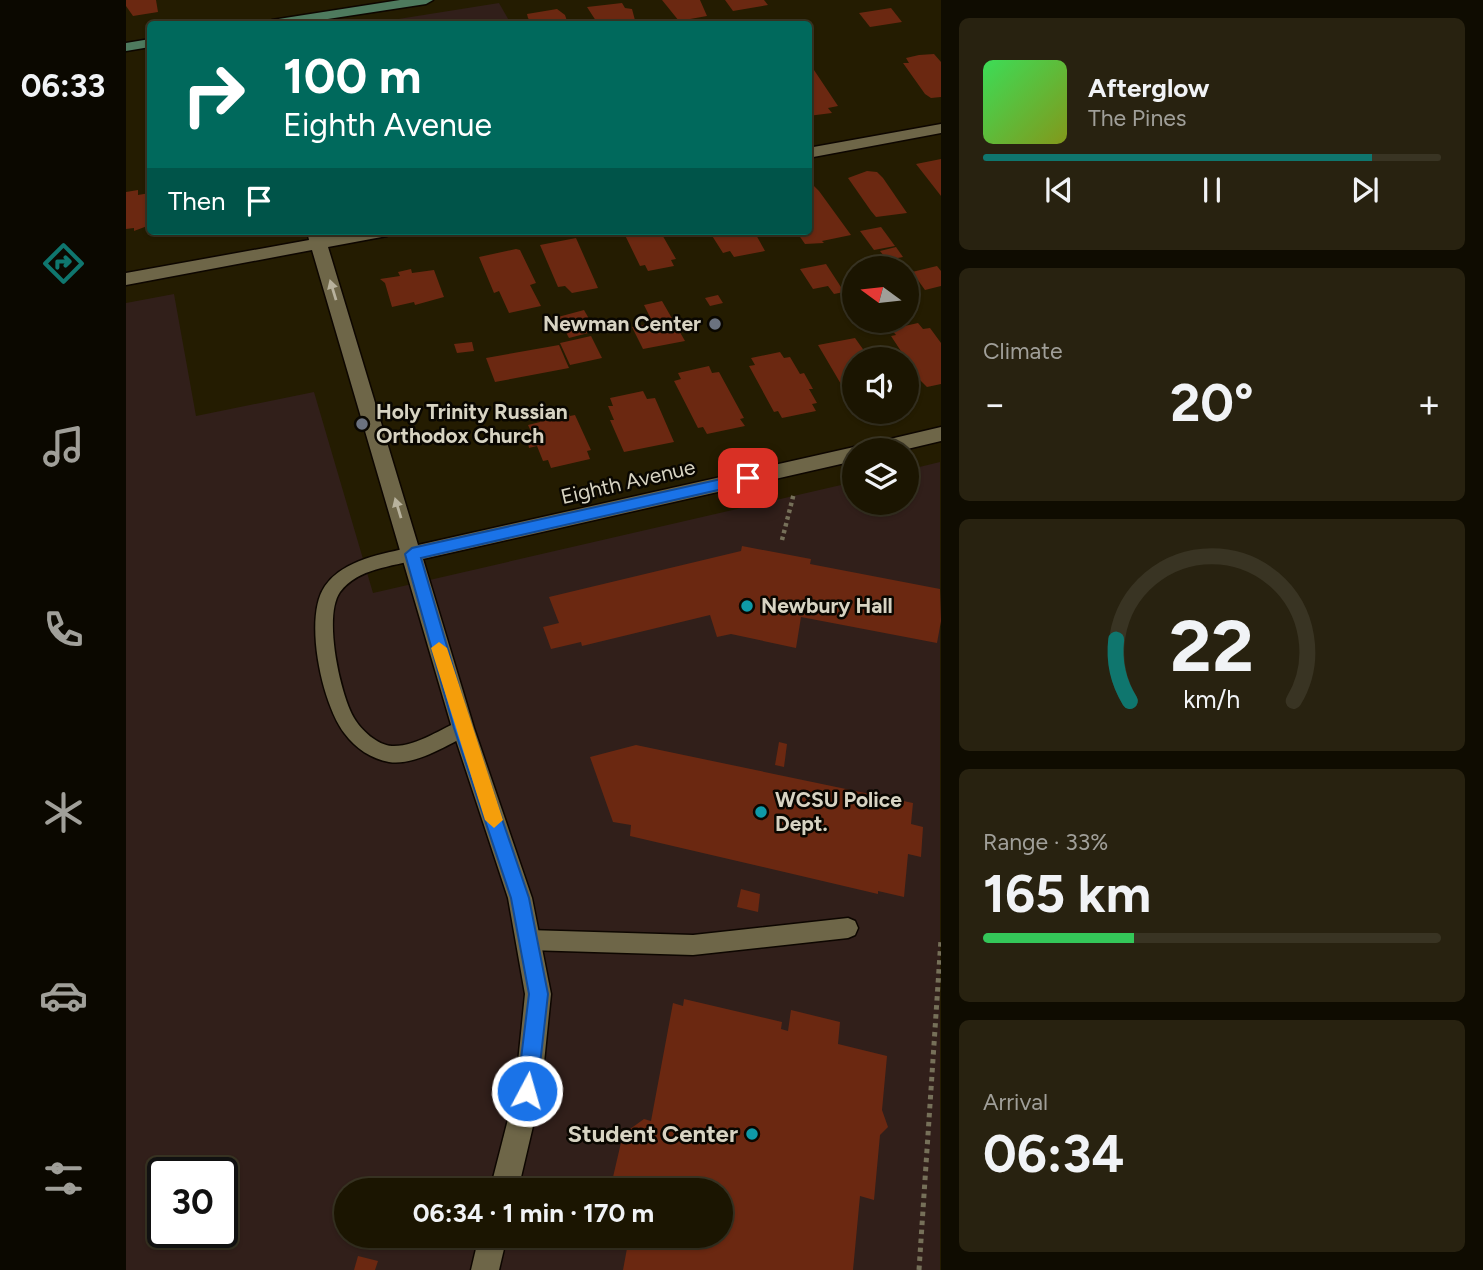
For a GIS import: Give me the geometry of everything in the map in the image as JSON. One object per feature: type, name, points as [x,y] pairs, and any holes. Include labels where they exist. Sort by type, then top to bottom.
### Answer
[{"type":"street","points":[[291,21],[426,0]]},
{"type":"street","points":[[126,47],[147,44]]},
{"type":"street","points":[[812,152],[940,128]]},
{"type":"street","points":[[126,279],[317,237],[340,235]]},
{"type":"street","points":[[317,237],[463,728],[520,898],[538,994],[527,1091],[507,1178]]},
{"type":"street","points":[[919,439],[940,434]]},
{"type":"street","name":"Eighth Avenue","points":[[412,554],[842,457]]},
{"type":"street","points":[[485,1270],[490,1248]]},
{"type":"lane","points":[[412,554],[379,562],[345,577],[329,592],[323,613],[328,661],[346,721],[367,744],[393,754],[432,743],[463,728]]},
{"type":"lane","points":[[528,940],[693,944],[848,928]]},
{"type":"path","points":[[782,540],[800,467]]},
{"type":"path","points":[[919,1270],[940,939]]},
{"type":"shaded area","points":[[499,3],[509,21],[386,21]]},
{"type":"shaded area","points":[[174,294],[196,416],[314,392],[373,593],[842,485],[842,515],[919,515],[919,467],[940,462],[940,1270],[126,1270],[126,303]]},
{"type":"building","points":[[126,0],[156,0],[158,12],[133,16],[126,6]]},
{"type":"building","points":[[662,0],[700,0],[707,16],[679,21]]},
{"type":"building","points":[[725,0],[764,0],[768,5],[733,11]]},
{"type":"building","points":[[622,3],[625,8],[632,9],[635,21],[596,21],[587,7]]},
{"type":"building","points":[[891,8],[902,22],[870,27],[859,13]]},
{"type":"building","points":[[557,9],[565,15],[567,21],[530,21],[527,14]]},
{"type":"building","points":[[934,54],[941,62],[941,97],[931,98],[925,94],[903,63],[909,63],[906,58]]},
{"type":"building","points":[[812,70],[838,106],[828,108],[832,113],[812,116]]},
{"type":"building","points":[[941,159],[941,196],[916,164]]},
{"type":"building","points":[[867,171],[877,172],[883,178],[907,213],[876,217],[848,178]]},
{"type":"building","points":[[812,184],[851,235],[822,241],[824,243],[805,244],[799,235],[812,235]]},
{"type":"building","points":[[138,190],[138,195],[147,194],[147,226],[134,231],[134,228],[126,229],[126,192]]},
{"type":"building","points":[[881,227],[895,246],[874,250],[860,231]]},
{"type":"building","points":[[625,235],[662,235],[676,259],[671,260],[674,266],[648,271],[645,265],[640,266]]},
{"type":"building","points":[[712,235],[756,235],[765,251],[734,257],[730,251],[723,253]]},
{"type":"building","points":[[576,238],[598,288],[572,293],[565,286],[558,287],[540,245]]},
{"type":"building","points":[[896,247],[902,256],[884,256],[880,251]]},
{"type":"building","points":[[520,250],[536,283],[530,285],[541,306],[509,313],[499,291],[494,293],[479,257]]},
{"type":"building","points":[[826,264],[842,292],[834,294],[828,286],[813,289],[800,269]]},
{"type":"building","points":[[937,266],[941,271],[941,286],[925,290],[919,282],[919,270]]},
{"type":"building","points":[[411,269],[412,273],[434,270],[444,297],[415,305],[414,302],[392,307],[385,283],[380,279],[400,276],[398,272]]},
{"type":"building","points":[[718,295],[723,303],[710,306],[705,298]]},
{"type":"building","points":[[662,301],[685,341],[643,349],[632,327],[653,323],[644,305]]},
{"type":"building","points":[[584,310],[596,331],[569,338],[558,317]]},
{"type":"building","points":[[919,324],[923,329],[930,328],[941,343],[941,384],[927,387],[920,380],[919,347],[898,347],[891,336],[896,335],[894,333],[919,333]]},
{"type":"building","points":[[591,336],[602,358],[570,365],[560,343]]},
{"type":"building","points":[[855,338],[861,347],[842,347],[842,386],[818,345]]},
{"type":"building","points":[[472,342],[474,351],[457,353],[454,344]]},
{"type":"building","points":[[559,345],[569,368],[495,382],[486,358]]},
{"type":"building","points":[[780,352],[784,358],[790,357],[800,374],[804,373],[813,389],[809,389],[817,403],[812,404],[816,411],[782,418],[778,411],[774,412],[749,366],[755,365],[751,358]]},
{"type":"building","points":[[709,366],[712,373],[719,372],[744,418],[740,419],[745,426],[707,434],[703,427],[698,428],[674,381],[681,379],[678,373]]},
{"type":"building","points":[[643,391],[647,399],[655,398],[674,442],[624,452],[610,420],[614,420],[608,406],[613,406],[610,398]]},
{"type":"building","points":[[567,409],[570,416],[575,415],[591,450],[587,451],[590,459],[551,468],[548,460],[543,461],[537,446],[529,448],[527,439],[534,438],[528,425],[540,422],[537,415]]},
{"type":"building","name":"Newbury Hall","points":[[742,546],[811,559],[810,564],[940,589],[941,621],[937,643],[801,617],[796,648],[731,634],[717,637],[710,615],[582,646],[581,642],[551,649],[543,627],[559,623],[549,597],[741,551]]},
{"type":"building","points":[[779,742],[787,744],[784,767],[775,765]]},
{"type":"building","name":"WCSU Police Dept.","points":[[636,745],[913,803],[911,824],[923,827],[921,857],[908,854],[904,897],[878,891],[878,894],[630,836],[631,825],[613,822],[590,757]]},
{"type":"building","points":[[741,889],[760,894],[758,912],[737,907]]},
{"type":"building","name":"Student Center","points":[[684,999],[782,1022],[781,1029],[788,1031],[791,1010],[840,1022],[838,1044],[887,1056],[882,1110],[888,1127],[880,1135],[874,1200],[860,1196],[853,1270],[623,1270],[627,1248],[733,1248],[733,1178],[613,1178],[623,1134],[644,1119],[651,1121],[673,1003],[683,1006]]},
{"type":"building","points":[[358,1256],[378,1261],[375,1270],[354,1270]]},
{"type":"slow traffic","points":[[439,648],[494,820]]},
{"type":"place","name":"Newman Center","points":[[715,324]]},
{"type":"place","name":"Holy Trinity Russian Orthodox Church","points":[[362,424]]},
{"type":"place","name":"Newbury Hall","points":[[747,606]]},
{"type":"place","name":"WCSU Police Dept.","points":[[761,812]]},
{"type":"place","name":"Student Center","points":[[752,1134]]},
{"type":"route","points":[[527,1091],[538,994],[520,898],[463,728],[412,554],[748,478]]}]
